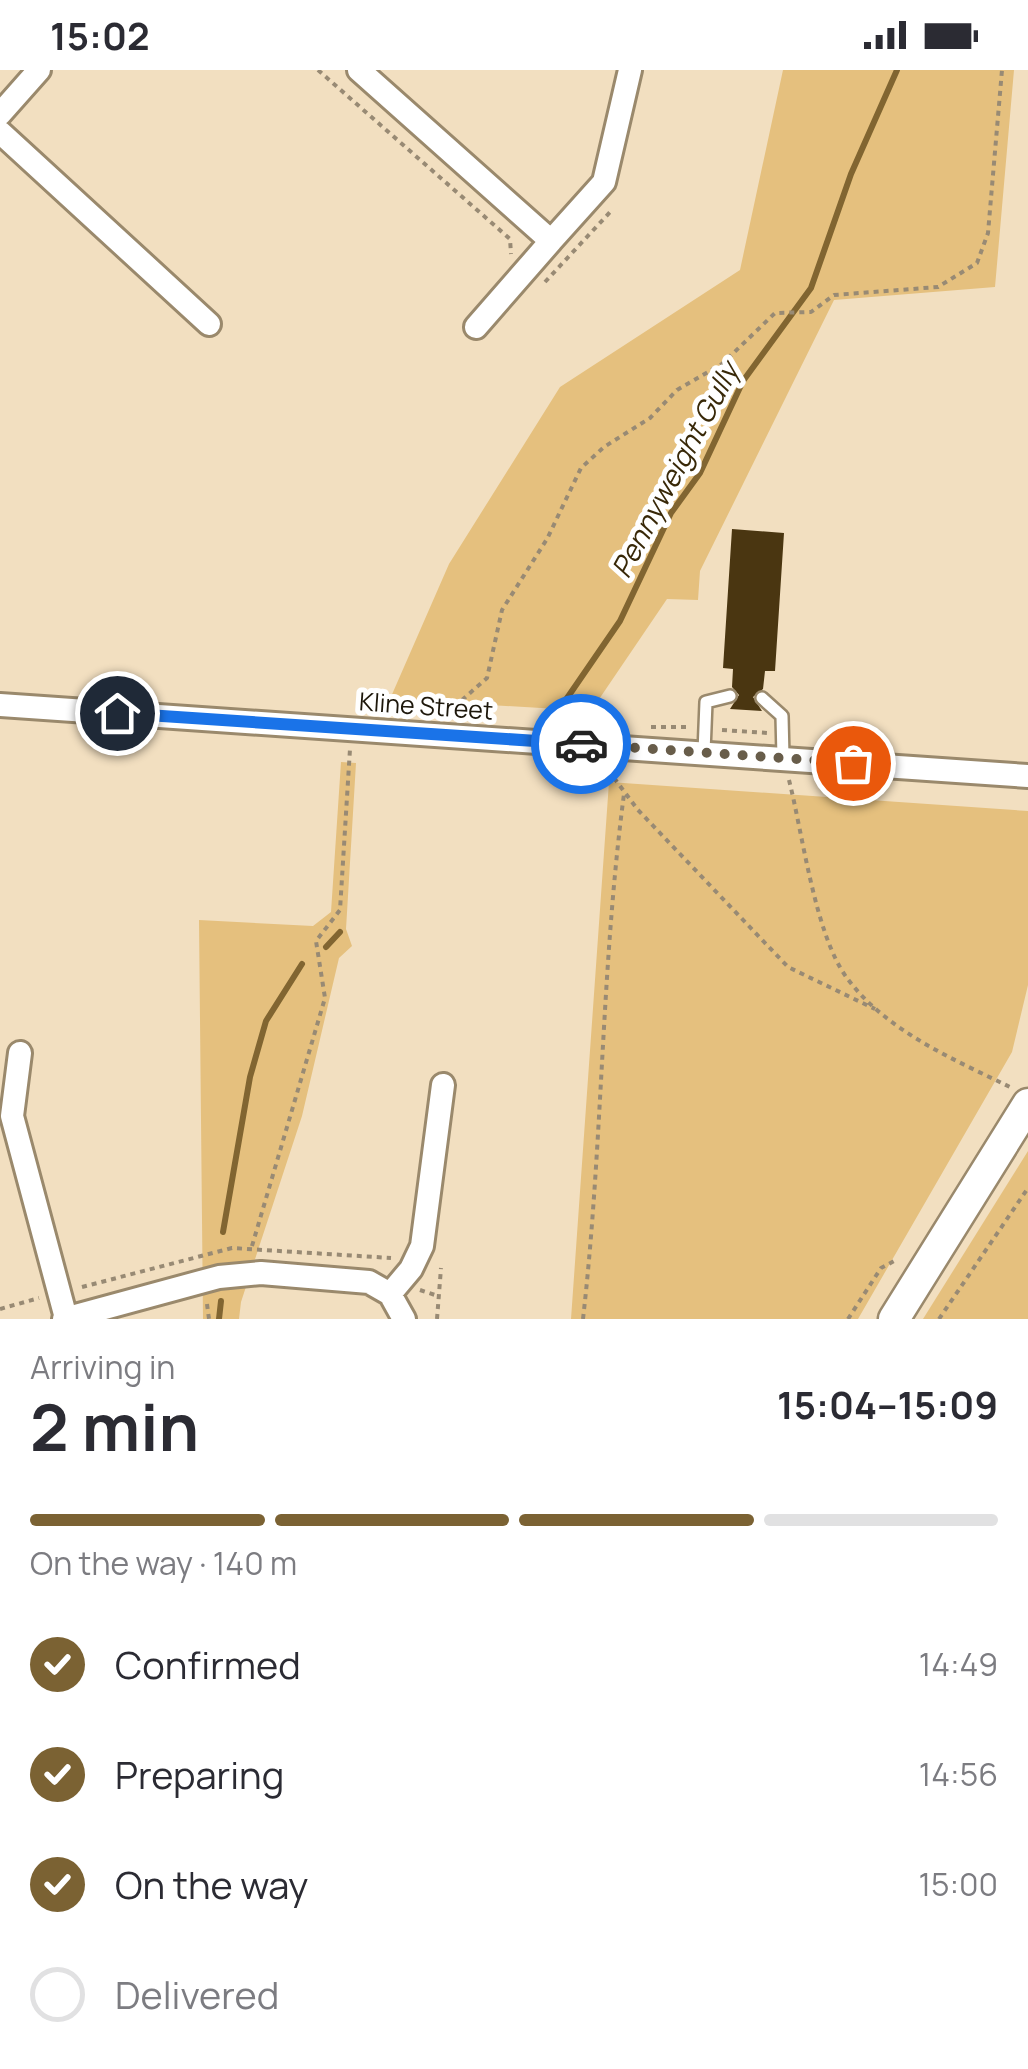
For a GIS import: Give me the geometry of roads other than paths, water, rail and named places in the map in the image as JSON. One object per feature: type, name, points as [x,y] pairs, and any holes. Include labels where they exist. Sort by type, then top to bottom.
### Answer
[{"type":"street","points":[[0,114],[39,70]]},
{"type":"street","points":[[359,70],[551,240]]},
{"type":"street","points":[[476,327],[601,188],[630,70]]},
{"type":"street","points":[[0,132],[209,324]]},
{"type":"street","name":"Kline Street","points":[[0,706],[1028,776]]},
{"type":"street","points":[[20,1053],[12,1116],[65,1319],[219,1277],[251,1273],[356,1280],[390,1294],[404,1319]]},
{"type":"street","points":[[390,1294],[414,1264],[422,1246],[443,1085]]},
{"type":"street","points":[[894,1319],[1022,1097]]},
{"type":"lane","points":[[704,752],[706,702],[730,696]]},
{"type":"lane","points":[[762,698],[782,716],[783,758]]},
{"type":"waterway","name":"Pennyweight Gully","points":[[552,720],[620,621],[671,513],[700,473],[743,381],[811,288],[851,174],[897,70]]},
{"type":"waterway","name":"Pennyweight Gully","points":[[326,947],[340,932]]},
{"type":"waterway","name":"Pennyweight Gully","points":[[223,1232],[250,1077],[266,1021],[302,964]]},
{"type":"waterway","name":"Pennyweight Gully","points":[[219,1319],[221,1301]]}]
